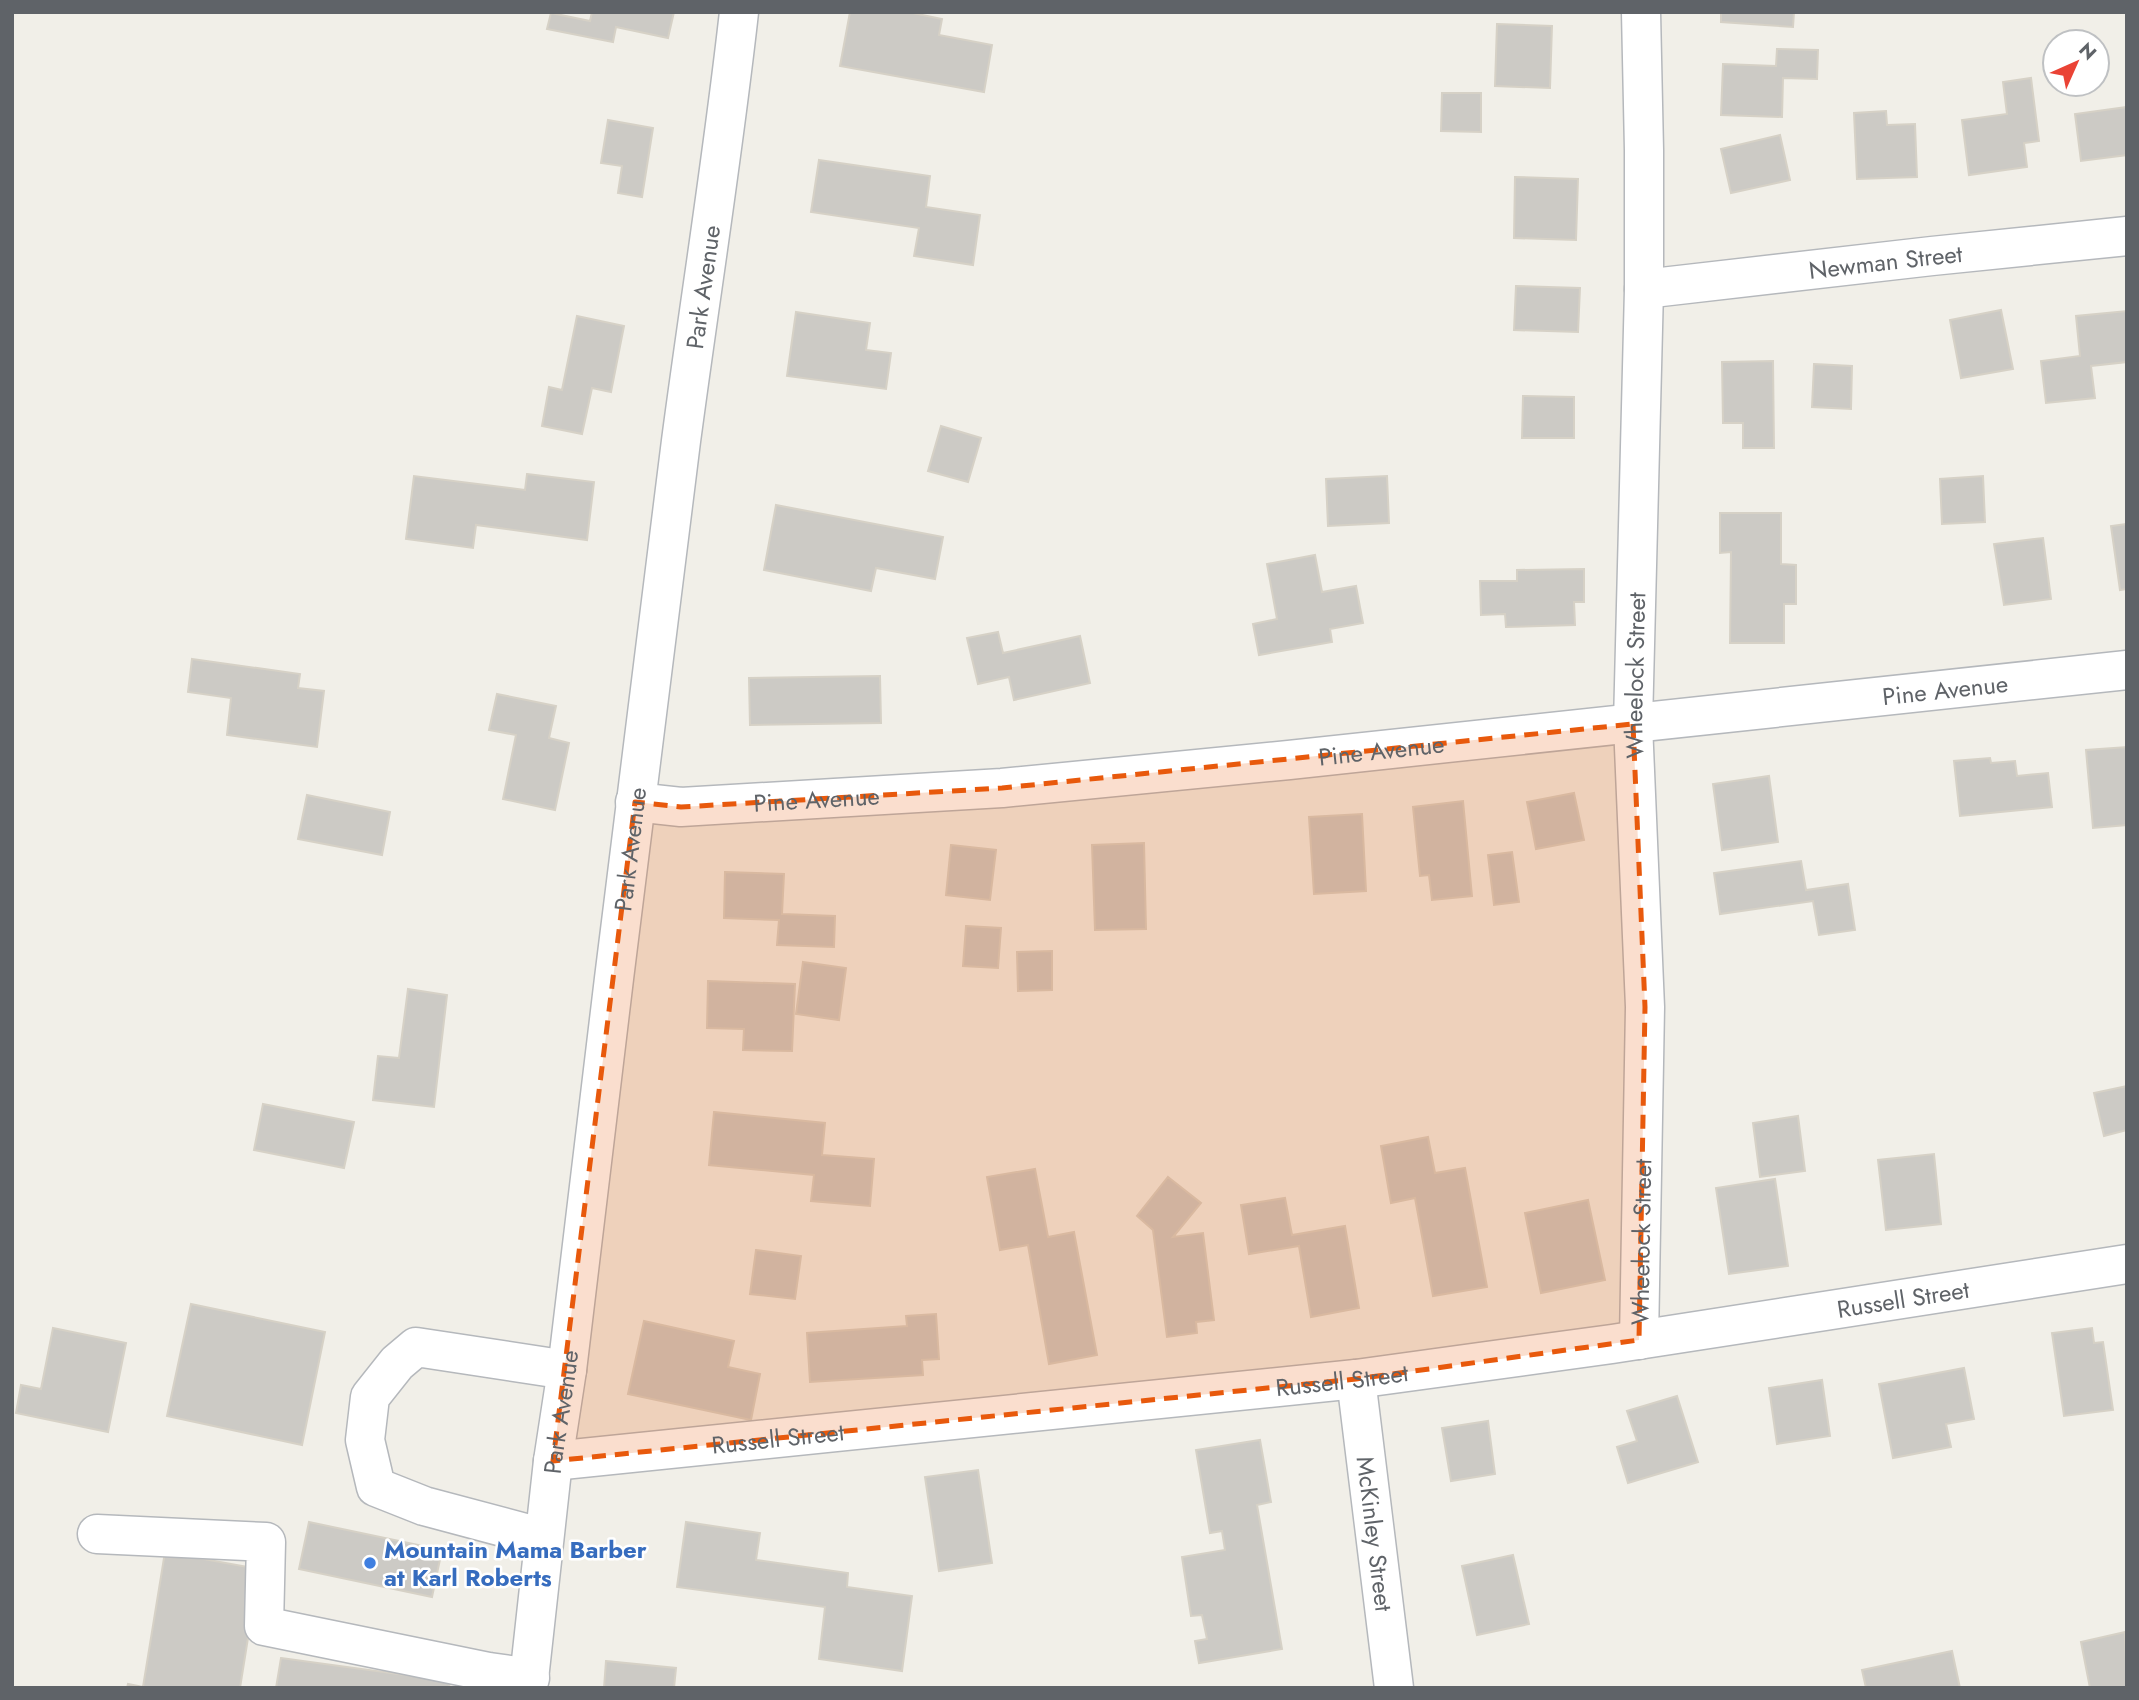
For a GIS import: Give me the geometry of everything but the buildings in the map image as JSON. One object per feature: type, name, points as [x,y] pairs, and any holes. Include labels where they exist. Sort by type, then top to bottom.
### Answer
[{"type":"street","name":"Park Avenue","points":[[529,1683],[553,1461],[567,1370],[635,802],[696,327],[729,107],[740,12]]},
{"type":"street","name":"Wheelock Street","points":[[1639,1339],[1645,1007],[1633,724],[1644,289],[1641,12]]},
{"type":"street","name":"Newman Street","points":[[1644,289],[2127,236]]},
{"type":"street","name":"Pine Avenue","points":[[635,802],[681,807],[1002,788],[1633,724],[2127,670]]},
{"type":"street","name":"Russell Street","points":[[553,1461],[1356,1379],[2127,1265]]},
{"type":"street","points":[[544,1538],[424,1506],[376,1487],[365,1440],[370,1397],[397,1363],[416,1348],[567,1370]]},
{"type":"street","name":"McKinley Street","points":[[1356,1379],[1394,1688]]},
{"type":"street","points":[[97,1534],[266,1542],[264,1626],[489,1672],[529,1683]]},
{"type":"highlighted area","points":[[1633,724],[1645,1007],[1639,1340],[1356,1379],[553,1461],[635,802],[681,807],[1002,788]]},
{"type":"place","name":"Mountain Mama Barber at Karl Roberts","points":[[370,1563]]}]
